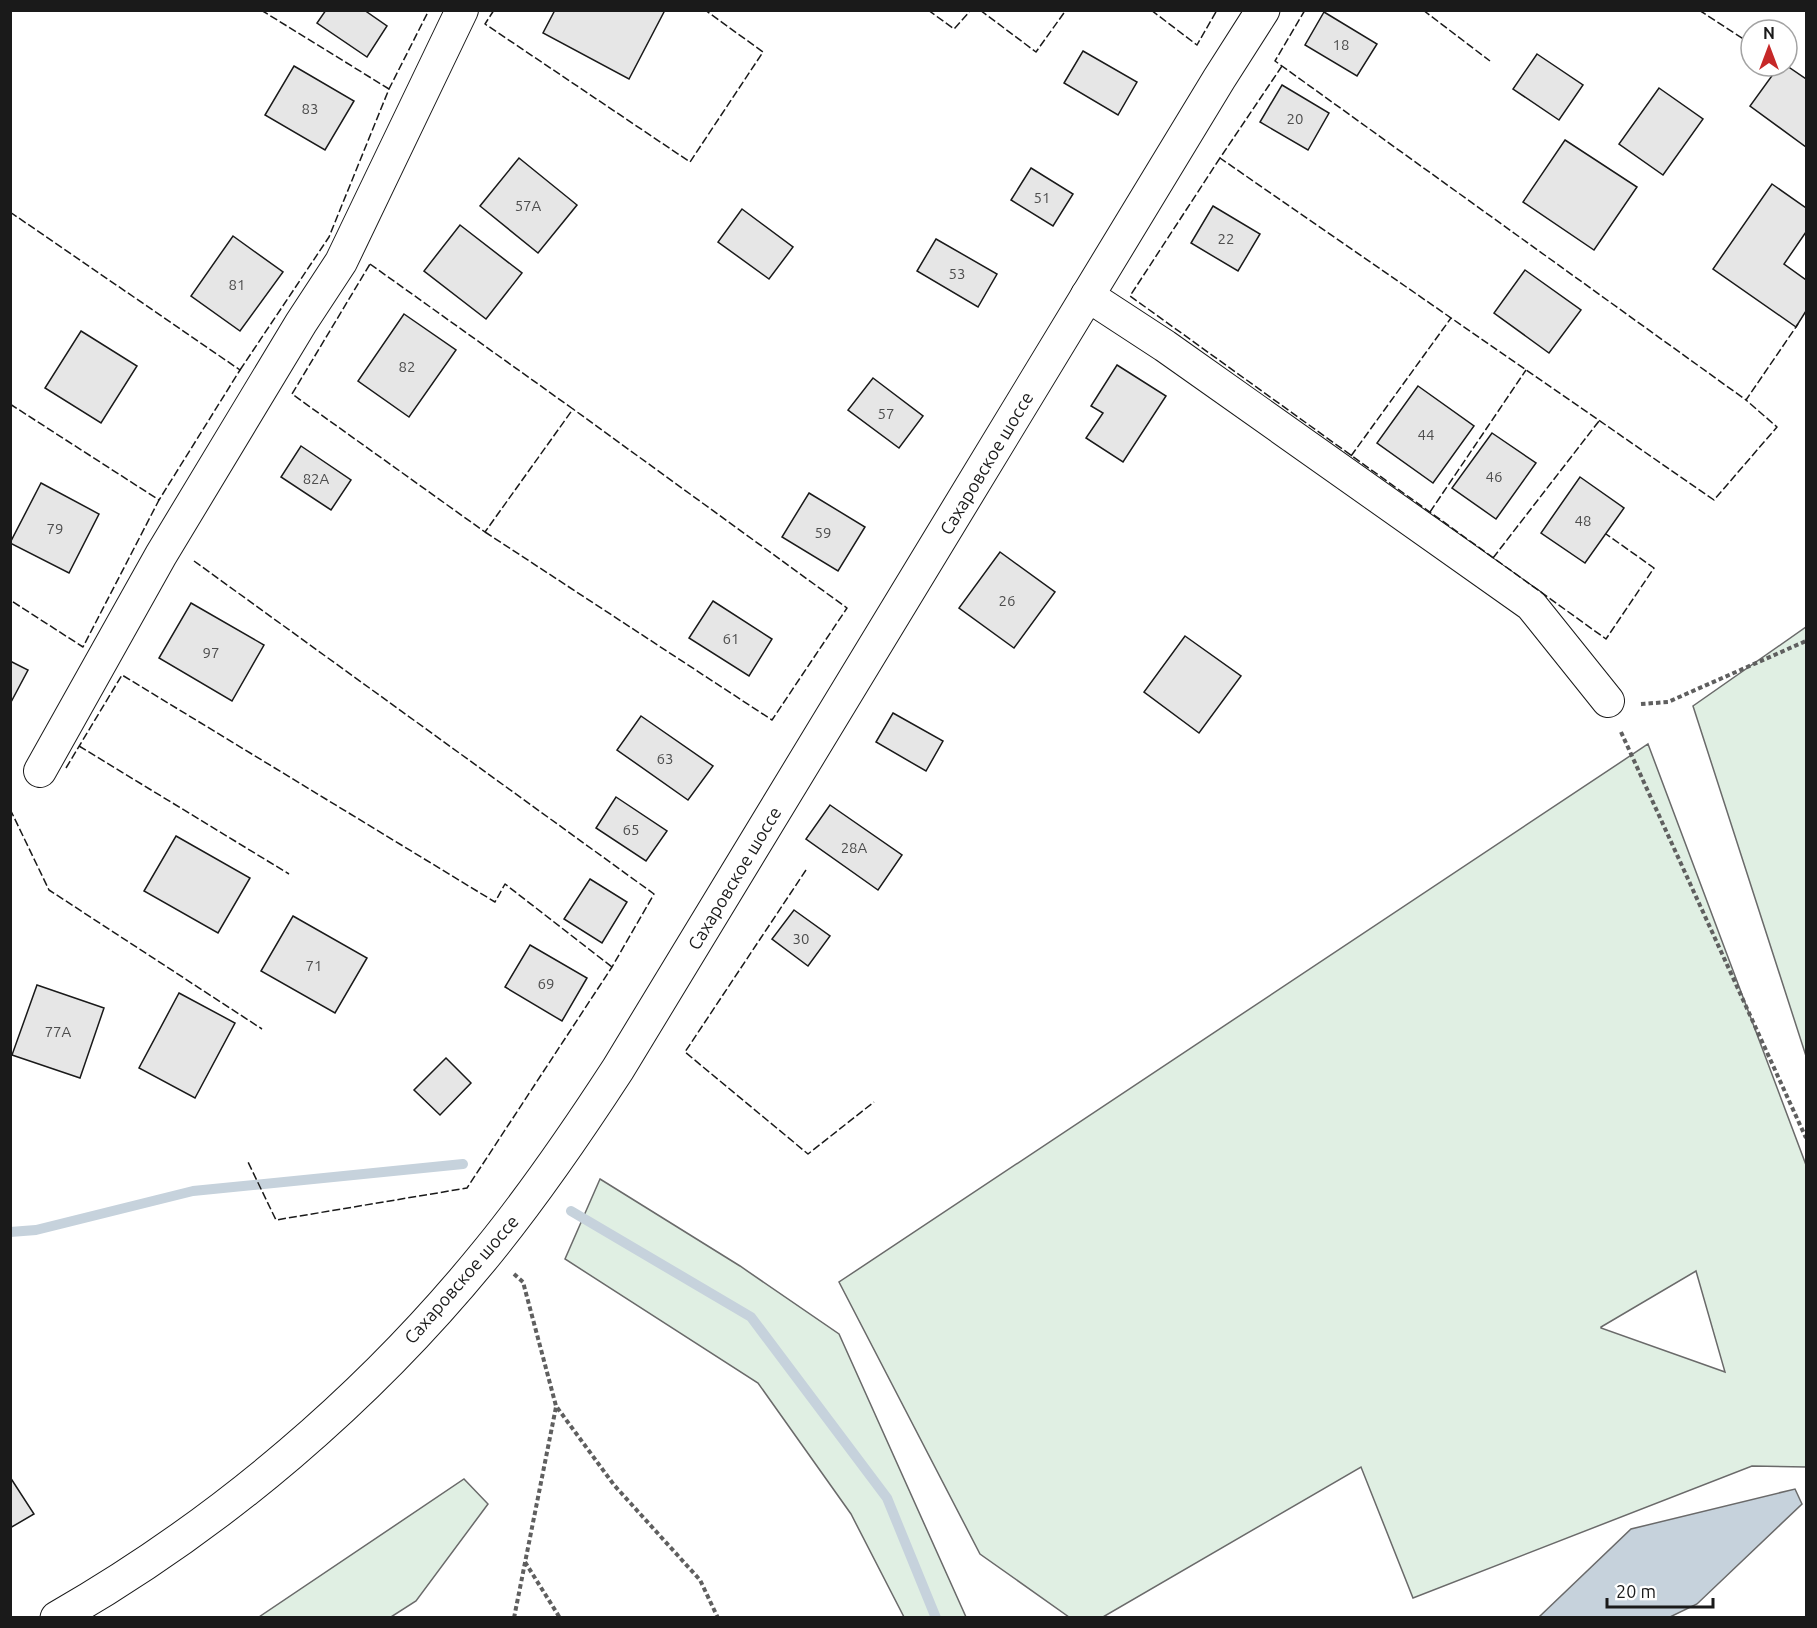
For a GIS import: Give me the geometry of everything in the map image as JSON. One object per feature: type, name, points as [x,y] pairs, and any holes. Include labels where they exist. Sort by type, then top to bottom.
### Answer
[{"type":"main road","name":"Сахаровское шоссе","points":[[57,1617],[177,1541],[273,1467],[327,1420],[400,1350],[448,1298],[488,1252],[567,1147],[618,1070],[1263,10]]},
{"type":"street","points":[[40,771],[160,555],[301,323],[341,262],[462,10]]},
{"type":"street","points":[[1088,295],[1165,346],[1531,605],[1608,701]]},
{"type":"path","points":[[1608,701],[1638,704],[1668,702],[1806,641]]},
{"type":"path","points":[[1608,701],[1806,1138]]},
{"type":"path","points":[[488,1252],[523,1282],[556,1406],[614,1485],[700,1580],[718,1617]]},
{"type":"path","points":[[514,1617],[556,1406]]},
{"type":"path","points":[[525,1561],[560,1617]]},
{"type":"green space","points":[[1806,627],[1806,1056],[1693,706]]},
{"type":"green space","points":[[1648,744],[1806,1165],[1806,1467],[1752,1466],[1413,1598],[1361,1467],[1103,1617],[1069,1617],[980,1554],[839,1282]],"holes":[[[1696,1271],[1725,1372],[1601,1328],[1601,1327]]]},
{"type":"green space","points":[[600,1179],[740,1266],[839,1334],[966,1617],[904,1617],[851,1514],[758,1383],[565,1259]]},
{"type":"green space","points":[[464,1479],[488,1504],[416,1601],[391,1617],[259,1617]]},
{"type":"shaded area","points":[[1795,1489],[1802,1504],[1697,1604],[1670,1617],[1539,1617],[1631,1529]]},
{"type":"building","points":[[326,10],[364,10],[387,26],[367,57],[317,23]]},
{"type":"building","points":[[555,10],[665,10],[629,79],[543,33]]},
{"type":"building","points":[[1324,12],[1377,44],[1357,76],[1305,45]]},
{"type":"building","points":[[1083,51],[1137,82],[1118,115],[1064,83]]},
{"type":"building","points":[[1537,54],[1583,85],[1559,120],[1513,89]]},
{"type":"building","points":[[294,66],[354,101],[325,150],[265,115]]},
{"type":"building","points":[[1799,74],[1806,79],[1806,147],[1750,106],[1770,78],[1799,78]]},
{"type":"building","points":[[1282,85],[1329,113],[1308,150],[1260,122]]},
{"type":"building","points":[[1659,88],[1703,119],[1663,175],[1619,144]]},
{"type":"building","points":[[1565,140],[1637,187],[1594,250],[1523,202]]},
{"type":"building","points":[[519,158],[577,205],[538,253],[480,206]]},
{"type":"building","points":[[1031,168],[1073,194],[1053,226],[1011,200]]},
{"type":"building","points":[[1772,184],[1806,208],[1806,232],[1784,264],[1806,280],[1806,311],[1796,327],[1713,269]]},
{"type":"building","points":[[1213,206],[1260,234],[1238,271],[1191,243]]},
{"type":"building","points":[[742,209],[793,247],[769,279],[718,242]]},
{"type":"building","points":[[460,225],[522,273],[486,319],[424,271]]},
{"type":"building","points":[[233,236],[283,272],[240,331],[191,296]]},
{"type":"building","points":[[936,239],[997,274],[978,307],[917,271]]},
{"type":"building","points":[[1525,270],[1581,310],[1549,353],[1494,313]]},
{"type":"building","points":[[404,314],[456,350],[409,417],[358,381]]},
{"type":"building","points":[[81,331],[137,366],[101,423],[45,388]]},
{"type":"building","points":[[1117,365],[1166,396],[1123,462],[1086,438],[1103,413],[1091,406]]},
{"type":"building","points":[[873,378],[923,416],[899,448],[848,410]]},
{"type":"building","points":[[1418,386],[1474,426],[1433,483],[1377,443]]},
{"type":"building","points":[[1492,433],[1536,463],[1496,519],[1452,488]]},
{"type":"building","points":[[301,446],[351,480],[331,510],[281,477]]},
{"type":"building","points":[[1580,477],[1624,508],[1585,563],[1541,533]]},
{"type":"building","points":[[41,483],[99,514],[69,573],[10,543]]},
{"type":"building","points":[[809,493],[865,527],[838,571],[782,537]]},
{"type":"building","points":[[1000,552],[1055,592],[1014,648],[959,608]]},
{"type":"building","points":[[713,601],[772,639],[749,676],[689,638]]},
{"type":"building","points":[[191,603],[264,645],[232,701],[159,658]]},
{"type":"building","points":[[1185,636],[1241,676],[1199,733],[1144,692]]},
{"type":"building","points":[[10,661],[28,670],[10,704]]},
{"type":"building","points":[[893,713],[943,741],[926,771],[876,742]]},
{"type":"building","points":[[641,716],[713,766],[688,800],[617,750]]},
{"type":"building","points":[[616,797],[667,831],[646,861],[596,828]]},
{"type":"building","points":[[830,805],[902,855],[878,890],[806,839]]},
{"type":"building","points":[[176,836],[250,878],[218,933],[144,891]]},
{"type":"building","points":[[590,879],[627,902],[602,943],[564,919]]},
{"type":"building","points":[[794,910],[830,936],[808,966],[772,939]]},
{"type":"building","points":[[293,916],[367,958],[335,1013],[261,971]]},
{"type":"building","points":[[530,945],[587,978],[562,1021],[505,987]]},
{"type":"building","points":[[37,985],[104,1008],[80,1078],[12,1055]]},
{"type":"building","points":[[179,993],[235,1023],[195,1098],[139,1068]]},
{"type":"building","points":[[446,1058],[471,1083],[440,1115],[414,1090]]},
{"type":"building","points":[[10,1477],[34,1514],[10,1528]]},
{"type":"waterway","points":[[10,1232],[36,1230],[193,1191],[463,1164]]},
{"type":"waterway","points":[[571,1211],[751,1317],[887,1498],[936,1618]]},
{"type":"fence","points":[[261,10],[389,89]]},
{"type":"fence","points":[[240,370],[329,237],[389,89],[429,10]]},
{"type":"fence","points":[[494,10],[485,24],[690,162],[763,52],[705,10]]},
{"type":"fence","points":[[928,10],[954,29],[971,10]]},
{"type":"fence","points":[[980,10],[1036,52],[1066,10]]},
{"type":"fence","points":[[1151,10],[1197,45],[1217,10]]},
{"type":"fence","points":[[1305,10],[1275,61],[1746,400],[1798,324]]},
{"type":"fence","points":[[1423,10],[1490,61]]},
{"type":"fence","points":[[1699,10],[1739,36]]},
{"type":"fence","points":[[1282,66],[1220,158],[1714,500],[1777,427],[1746,400]]},
{"type":"fence","points":[[1220,158],[1130,296],[1606,639],[1654,568],[1606,534]]},
{"type":"fence","points":[[10,212],[240,370],[159,500]]},
{"type":"fence","points":[[370,264],[573,409],[485,532],[292,394],[370,264]]},
{"type":"fence","points":[[1351,456],[1451,318]]},
{"type":"fence","points":[[1430,512],[1526,370]]},
{"type":"fence","points":[[10,404],[159,500],[83,647],[10,600]]},
{"type":"fence","points":[[485,532],[772,720],[847,608],[573,409]]},
{"type":"fence","points":[[1493,558],[1599,421]]},
{"type":"fence","points":[[194,561],[654,894],[612,967],[467,1188],[276,1220],[248,1162]]},
{"type":"fence","points":[[66,768],[122,675],[495,902],[505,884],[612,967]]},
{"type":"fence","points":[[79,746],[289,874]]},
{"type":"fence","points":[[10,809],[49,890],[262,1029]]},
{"type":"fence","points":[[806,870],[685,1052],[808,1154],[874,1102]]}]
